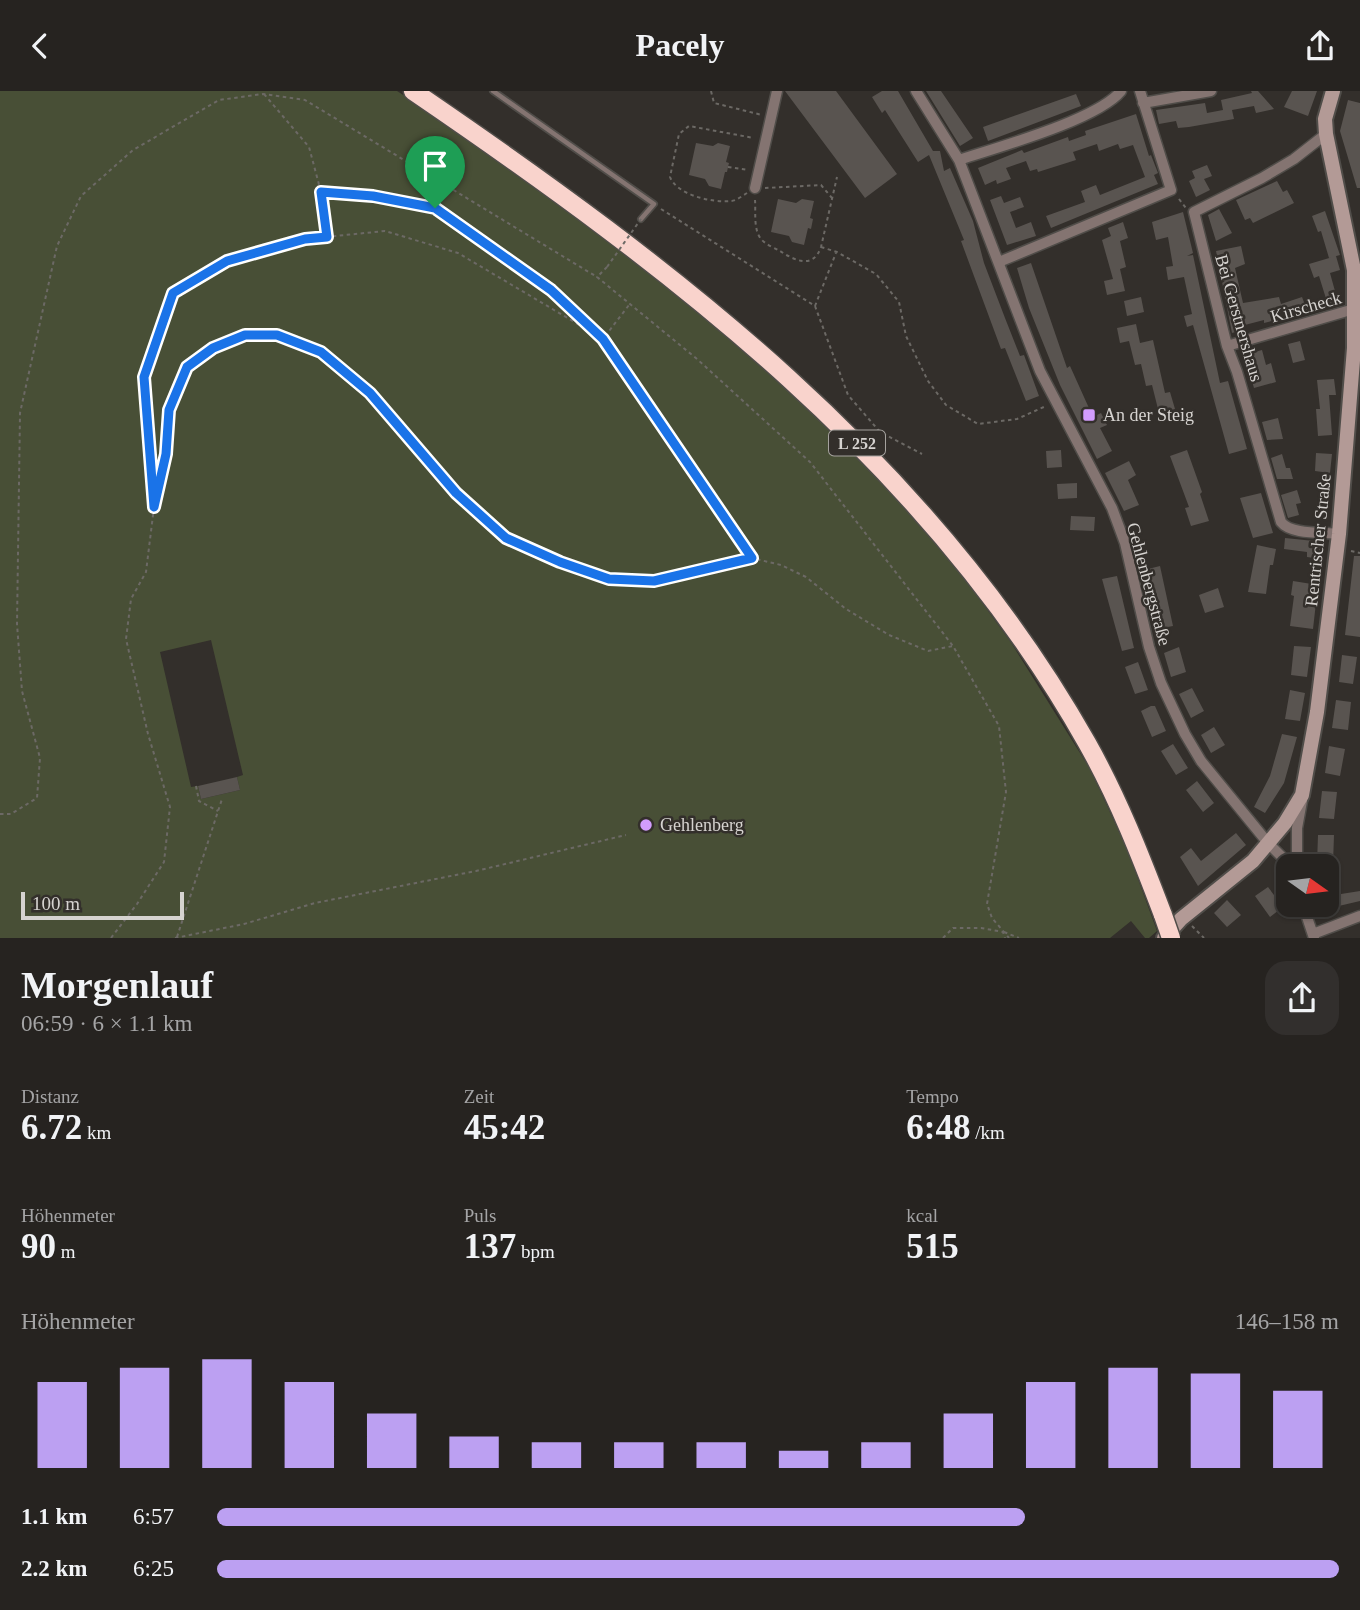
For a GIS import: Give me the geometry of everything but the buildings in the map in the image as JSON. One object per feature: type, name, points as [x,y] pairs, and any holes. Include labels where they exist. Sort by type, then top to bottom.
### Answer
[{"type":"highway","name":"L 252","points":[[412,91],[575,204],[639,252],[718,316],[876,460],[940,532],[1035,661],[1087,743],[1172,917],[1171,938]]},
{"type":"street","points":[[755,188],[777,91]]},
{"type":"street","name":"Gehlenbergstraße","points":[[916,91],[959,160],[1041,371],[1112,508],[1125,543],[1149,647],[1165,693],[1201,761],[1279,854]]},
{"type":"street","points":[[959,160],[1083,116],[1105,105],[1121,91]]},
{"type":"street","points":[[999,262],[1171,190],[1140,91]]},
{"type":"street","points":[[1143,103],[1211,91]]},
{"type":"street","name":"Rentrischer Straße","points":[[1164,938],[1172,917],[1254,861],[1302,795],[1317,712],[1339,534],[1353,361],[1356,247],[1326,134],[1325,119],[1333,91]]},
{"type":"street","name":"Bei Gerstnershaus","points":[[1326,134],[1294,159],[1262,178],[1194,212],[1227,346],[1281,522],[1284,527],[1293,529],[1339,534]]},
{"type":"street","name":"Kirscheck","points":[[1227,346],[1354,309]]},
{"type":"street","points":[[1297,854],[1297,828],[1302,795]]},
{"type":"street","points":[[1307,917],[1314,936],[1360,916]]},
{"type":"lane","points":[[493,91],[654,204],[640,219]]},
{"type":"path","points":[[711,91],[714,103],[771,117]]},
{"type":"path","points":[[263,94],[309,147],[321,192],[327,237]]},
{"type":"path","points":[[0,814],[11,814],[37,798],[40,758],[22,691],[17,624],[20,413],[57,246],[81,196],[133,150],[219,100],[263,94],[305,100],[597,277],[697,359],[810,462],[953,646],[999,726],[1006,792],[988,904],[992,918],[1007,938]]},
{"type":"path","points":[[766,141],[689,126],[679,134],[670,177],[678,190],[686,194],[733,202],[755,188],[821,185],[832,198]]},
{"type":"path","points":[[729,167],[759,172]]},
{"type":"path","points":[[755,188],[756,224],[762,241],[803,262],[812,260],[821,247],[837,177]]},
{"type":"path","points":[[321,192],[373,196],[435,208],[551,290],[603,339],[752,558]]},
{"type":"path","points":[[1177,195],[1182,206]]},
{"type":"path","points":[[654,204],[815,306],[848,395],[880,432],[922,454]]},
{"type":"path","points":[[597,277],[640,219]]},
{"type":"path","points":[[154,507],[144,377],[173,293],[227,261],[305,239],[385,231],[458,253],[603,339]]},
{"type":"path","points":[[821,247],[837,252],[876,274],[899,302],[906,336],[928,381],[946,405],[978,424],[1017,419],[1056,401]]},
{"type":"path","points":[[815,306],[837,252]]},
{"type":"path","points":[[603,339],[629,304]]},
{"type":"path","points":[[111,938],[137,904],[163,862],[170,807],[148,734],[126,639],[131,599],[146,572],[154,507],[166,454],[169,410],[187,367],[213,348],[245,335],[277,335],[321,352],[370,393],[456,493],[506,538],[560,562],[609,579],[654,581],[752,558],[781,565],[806,577],[846,609],[889,635],[928,651],[953,646]]},
{"type":"path","points":[[196,786],[199,801],[218,811]]},
{"type":"path","points":[[222,799],[176,938],[244,925],[315,903],[476,871],[626,835]]},
{"type":"path","points":[[1172,917],[1204,938]]},
{"type":"path","points":[[943,938],[953,928],[981,928],[1020,938]]},
{"type":"green space","points":[[0,91],[397,91],[458,130],[613,241],[757,361],[822,421],[951,560],[1010,641],[1090,769],[1127,849],[1157,931],[1145,938],[1131,921],[1110,938],[0,938]],"holes":[[[211,640],[243,775],[237,777],[240,790],[201,799],[198,786],[191,787],[160,652]]]},
{"type":"place","name":"An der Steig","points":[[1089,415]]},
{"type":"place","name":"Gehlenberg","points":[[646,825]]},
{"type":"route","points":[[321,192],[373,196],[435,208],[551,290],[603,339],[752,558],[654,581],[609,579],[560,562],[506,538],[456,493],[370,393],[321,352],[277,335],[245,335],[213,348],[187,367],[169,410],[166,454],[154,507],[144,377],[173,293],[227,261],[305,239],[327,237],[321,192]]}]
